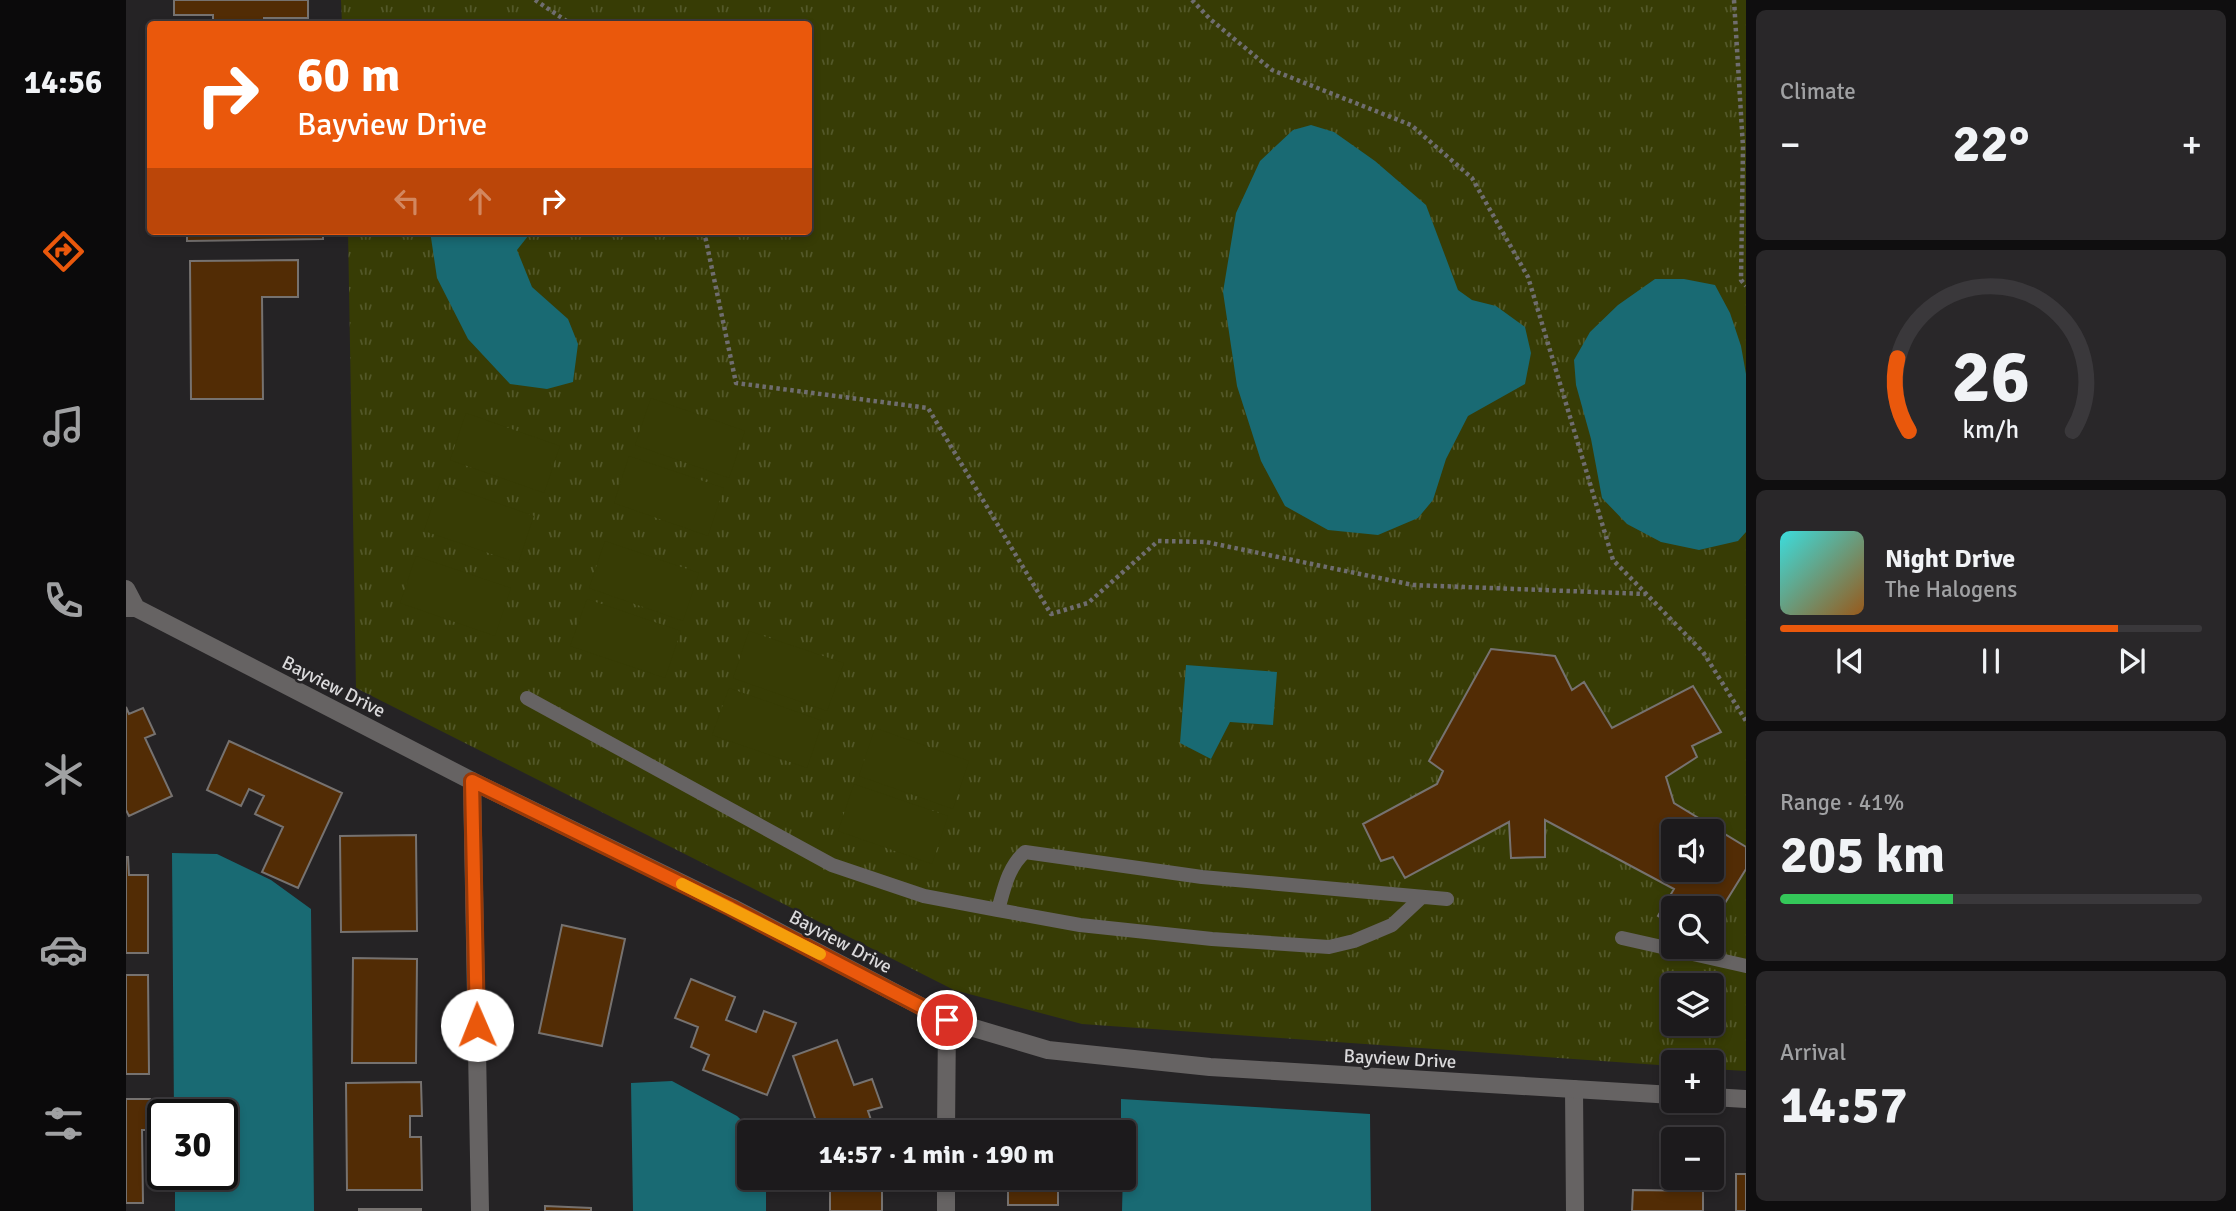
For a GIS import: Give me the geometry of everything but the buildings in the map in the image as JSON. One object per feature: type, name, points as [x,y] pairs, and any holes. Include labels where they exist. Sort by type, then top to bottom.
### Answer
[{"type":"street","name":"Bayview Drive","points":[[126,589],[131,608],[472,781],[731,908],[947,1020],[1048,1050],[1210,1067],[1661,1094]]},
{"type":"street","points":[[472,781],[480,1211]]},
{"type":"street","points":[[946,1120],[947,1020]]},
{"type":"street","points":[[1574,1089],[1575,1211]]},
{"type":"street","points":[[1724,1098],[1746,1100]]},
{"type":"street","points":[[946,1190],[946,1211]]},
{"type":"lane","points":[[527,698],[832,865],[924,896],[1080,925],[1212,939],[1329,947],[1354,941],[1392,925],[1422,897]]},
{"type":"lane","points":[[998,910],[1008,875],[1017,858],[1025,852],[1202,877],[1447,899]]},
{"type":"lane","points":[[1622,938],[1746,966]]},
{"type":"path","points":[[536,0],[567,21]]},
{"type":"path","points":[[1192,0],[1210,19],[1272,70],[1411,125],[1472,178],[1528,277],[1613,560],[1703,652],[1746,721]]},
{"type":"path","points":[[1734,0],[1743,147],[1741,280],[1746,286]]},
{"type":"path","points":[[705,235],[736,383],[928,408],[1051,614],[1088,603],[1158,541],[1206,542],[1413,585],[1646,594]]},
{"type":"green space","points":[[341,0],[1746,0],[1746,1071],[1724,1070],[1724,1050],[1661,1050],[1661,1065],[1082,1024],[954,990],[356,688],[348,235],[812,235],[812,21],[342,21]]},
{"type":"green space","points":[[651,398],[745,431],[729,478],[635,445]]},
{"type":"green space","points":[[466,413],[560,446],[544,493],[450,460]]},
{"type":"green space","points":[[629,456],[724,488],[708,536],[614,503]]},
{"type":"green space","points":[[440,483],[534,516],[518,563],[424,531]]},
{"type":"green space","points":[[605,541],[699,573],[683,621],[589,588]]},
{"type":"green space","points":[[416,556],[511,588],[495,636],[400,603]]},
{"type":"green space","points":[[587,599],[681,631],[665,678],[570,646]]},
{"type":"green space","points":[[749,631],[844,663],[827,711],[733,678]]},
{"type":"green space","points":[[729,688],[823,721],[807,768],[712,735]]},
{"type":"green space","points":[[875,728],[969,761],[953,809],[859,776]]},
{"type":"green space","points":[[854,784],[948,816],[932,864],[838,831]]},
{"type":"water","points":[[1311,125],[1334,132],[1375,161],[1426,205],[1458,290],[1472,300],[1496,306],[1525,327],[1531,353],[1525,384],[1468,416],[1446,459],[1433,500],[1418,518],[1378,535],[1328,530],[1285,506],[1261,461],[1237,386],[1223,292],[1236,213],[1260,161],[1293,130]]},
{"type":"water","points":[[431,235],[529,235],[517,250],[532,287],[568,319],[578,344],[573,382],[547,389],[510,384],[468,339],[437,278]]},
{"type":"water","points":[[1655,279],[1684,279],[1715,285],[1730,313],[1741,346],[1746,374],[1746,532],[1738,541],[1699,550],[1661,542],[1627,524],[1602,498],[1591,439],[1576,385],[1574,360],[1590,332],[1618,305]]},
{"type":"water","points":[[1186,665],[1277,672],[1273,725],[1230,722],[1211,759],[1180,743]]},
{"type":"water","points":[[172,853],[217,854],[271,880],[311,909],[314,1211],[175,1211],[175,1190],[238,1190],[238,1099],[174,1099]]},
{"type":"water","points":[[672,1081],[741,1120],[737,1120],[737,1190],[766,1190],[766,1211],[633,1211],[631,1083]]},
{"type":"water","points":[[1121,1099],[1370,1114],[1371,1211],[1122,1211],[1123,1190],[1136,1190],[1136,1120],[1121,1120]]},
{"type":"slow traffic","points":[[682,884],[820,954]]},
{"type":"route","points":[[477,1025],[472,781],[731,908],[947,1020]]}]
